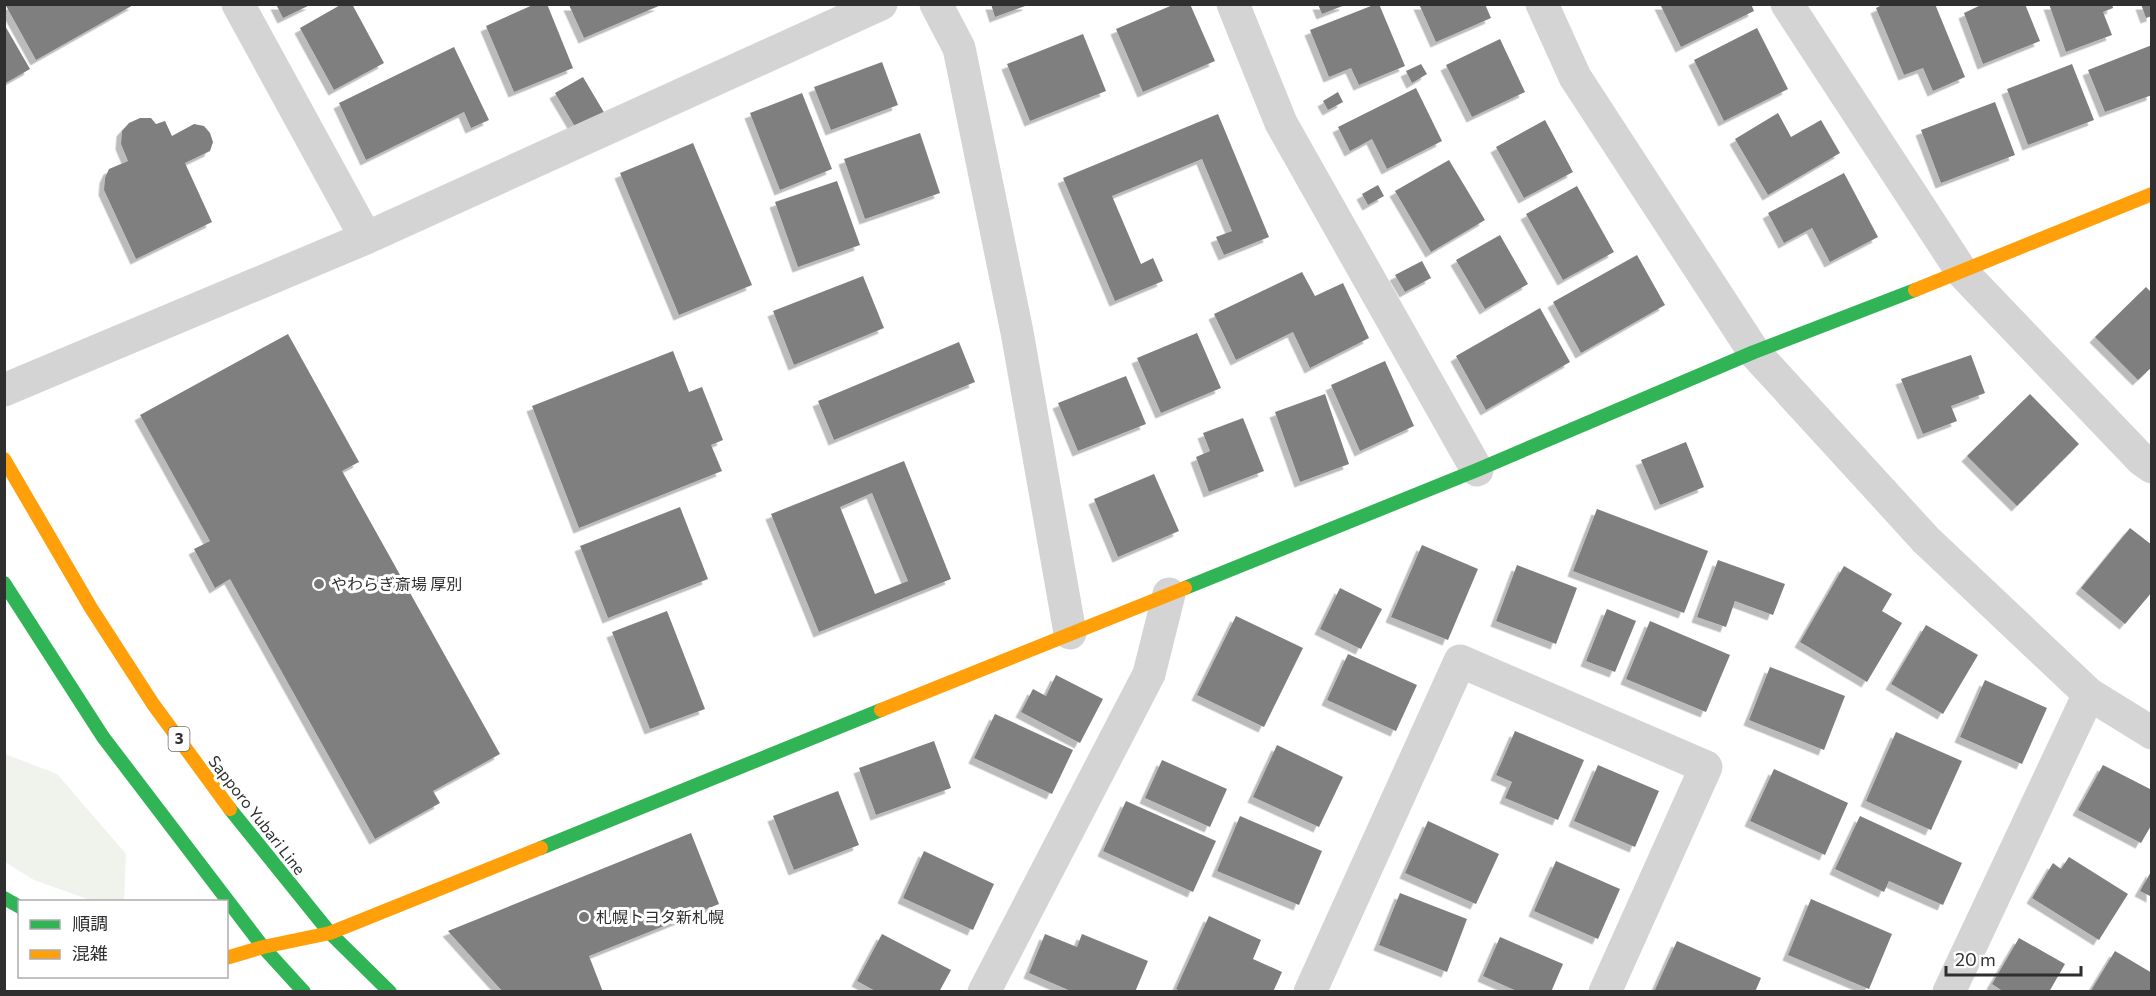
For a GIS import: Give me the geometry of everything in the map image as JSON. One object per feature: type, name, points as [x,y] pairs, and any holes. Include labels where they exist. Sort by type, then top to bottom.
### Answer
[{"type":"street","points":[[238,4],[366,238]]},
{"type":"street","points":[[4,390],[366,238],[881,4]]},
{"type":"street","points":[[936,4],[959,48],[1017,332],[1070,633]]},
{"type":"street","points":[[1233,4],[1281,123],[1477,470]]},
{"type":"street","points":[[1542,4],[1575,77],[1754,352],[1926,540],[2089,694],[2151,733]]},
{"type":"street","points":[[1796,7],[1962,272],[2151,467]]},
{"type":"street","points":[[228,957],[263,947],[330,933],[1477,470],[1754,352],[1962,272],[2151,194]]},
{"type":"street","name":"Sapporo Yubari Line","points":[[4,459],[91,608],[153,704],[246,830],[330,933],[390,992]]},
{"type":"street","points":[[4,583],[103,737],[227,900]]},
{"type":"street","points":[[984,992],[1149,674],[1169,594]]},
{"type":"street","points":[[1310,992],[1460,661],[1706,767],[1605,992]]},
{"type":"street","points":[[1949,992],[2089,694]]},
{"type":"street","points":[[4,898],[18,906]]},
{"type":"street","points":[[228,901],[263,947],[304,992]]},
{"type":"shaded area","points":[[5,754],[57,774],[126,854],[124,900],[90,900],[34,880],[5,862]]},
{"type":"building","points":[[5,4],[135,4],[36,60]]},
{"type":"building","points":[[276,4],[312,4],[283,18]]},
{"type":"building","points":[[342,4],[352,4],[384,63],[334,90],[300,28]]},
{"type":"building","points":[[535,4],[547,4],[573,68],[514,92],[486,26]]},
{"type":"building","points":[[991,4],[1028,4],[1028,5],[995,17]]},
{"type":"building","points":[[1175,4],[1190,4],[1215,61],[1143,92],[1116,29]]},
{"type":"building","points":[[1318,4],[1345,4],[1345,5],[1322,14]]},
{"type":"building","points":[[1379,4],[1405,66],[1359,85],[1351,68],[1329,77],[1310,30]]},
{"type":"building","points":[[1419,4],[1485,4],[1491,18],[1436,42]]},
{"type":"building","points":[[1660,4],[1751,4],[1754,11],[1681,47]]},
{"type":"building","points":[[1884,4],[1935,4],[1965,77],[1933,91],[1923,68],[1904,75],[1876,8]]},
{"type":"building","points":[[1983,4],[2025,4],[2040,41],[1983,64],[1964,13]]},
{"type":"building","points":[[2049,4],[2112,4],[2113,8],[2103,12],[2112,35],[2066,52]]},
{"type":"building","points":[[2141,4],[2152,4],[2152,16],[2146,18]]},
{"type":"building","points":[[569,5],[661,5],[584,38]]},
{"type":"building","points":[[4,24],[30,69],[4,84]]},
{"type":"building","points":[[1757,28],[1788,89],[1724,121],[1694,60]]},
{"type":"building","points":[[1083,34],[1106,91],[1030,121],[1007,64]]},
{"type":"building","points":[[1500,39],[1525,92],[1472,117],[1446,65]]},
{"type":"building","points":[[2152,45],[2152,95],[2105,112],[2088,70]]},
{"type":"building","points":[[454,47],[489,120],[471,128],[464,112],[366,160],[339,103]]},
{"type":"building","points":[[882,62],[898,105],[831,130],[814,87]]},
{"type":"building","points":[[1421,64],[1427,74],[1412,83],[1406,71]]},
{"type":"building","points":[[2072,64],[2094,120],[2028,145],[2007,89]]},
{"type":"building","points":[[583,77],[605,114],[577,130],[555,93]]},
{"type":"building","points":[[1416,88],[1442,141],[1387,169],[1372,139],[1350,151],[1338,127]]},
{"type":"building","points":[[1338,92],[1343,102],[1328,110],[1323,101]]},
{"type":"building","points":[[802,93],[832,169],[780,190],[750,113]]},
{"type":"building","points":[[1995,102],[2015,155],[1941,183],[1921,130]]},
{"type":"building","points":[[1778,113],[1791,137],[1821,120],[1840,153],[1768,195],[1735,139]]},
{"type":"building","points":[[1218,114],[1269,237],[1224,255],[1216,237],[1232,231],[1202,159],[1112,196],[1141,264],[1153,258],[1163,281],[1115,301],[1063,178]]},
{"type":"building","points":[[140,118],[151,118],[156,124],[165,121],[172,136],[194,124],[204,126],[210,133],[213,142],[210,151],[185,163],[212,222],[136,259],[104,190],[105,178],[109,169],[128,161],[121,144],[122,131],[129,123]]},
{"type":"building","points":[[1545,120],[1573,172],[1524,198],[1496,147]]},
{"type":"building","points":[[920,133],[940,193],[865,219],[844,159]]},
{"type":"building","points":[[693,143],[752,285],[679,315],[620,173]]},
{"type":"building","points":[[1449,160],[1485,220],[1431,252],[1395,191]]},
{"type":"building","points":[[1844,173],[1878,237],[1830,262],[1812,228],[1784,243],[1768,213]]},
{"type":"building","points":[[837,181],[860,245],[798,267],[775,202]]},
{"type":"building","points":[[1378,185],[1384,196],[1368,205],[1362,194]]},
{"type":"building","points":[[1577,186],[1614,252],[1563,280],[1526,214]]},
{"type":"building","points":[[1500,235],[1528,284],[1485,309],[1456,260]]},
{"type":"building","points":[[1637,255],[1665,305],[1581,353],[1553,302]]},
{"type":"building","points":[[1422,261],[1431,278],[1405,292],[1395,275]]},
{"type":"building","points":[[1302,272],[1315,296],[1343,283],[1369,338],[1310,368],[1293,332],[1236,360],[1214,314]]},
{"type":"building","points":[[863,276],[884,328],[794,365],[773,311]]},
{"type":"building","points":[[2146,287],[2152,293],[2152,367],[2138,380],[2095,337]]},
{"type":"building","points":[[1540,308],[1570,362],[1486,410],[1456,356]]},
{"type":"building","points":[[1197,333],[1221,388],[1161,413],[1137,358]]},
{"type":"building","name":"やわらぎ斎場 厚別","points":[[288,334],[359,462],[342,471],[500,754],[433,791],[440,803],[375,839],[230,579],[215,588],[194,549],[210,541],[140,415]]},
{"type":"building","points":[[959,342],[975,382],[834,440],[818,401]]},
{"type":"building","points":[[673,351],[689,392],[702,387],[723,440],[711,445],[722,471],[579,528],[532,406]]},
{"type":"building","points":[[1971,355],[1985,393],[1951,406],[1957,421],[1923,434],[1901,379]]},
{"type":"building","points":[[1385,361],[1414,426],[1360,451],[1331,385]]},
{"type":"building","points":[[1126,376],[1146,424],[1078,451],[1058,403]]},
{"type":"building","points":[[1325,394],[1349,464],[1300,482],[1275,412]]},
{"type":"building","points":[[2030,394],[2079,444],[2017,506],[1967,456]]},
{"type":"building","points":[[1243,418],[1264,471],[1209,492],[1196,457],[1210,451],[1203,433]]},
{"type":"building","points":[[1686,442],[1704,487],[1660,505],[1641,460]]},
{"type":"building","points":[[904,461],[951,579],[819,632],[771,514]],"holes":[[[872,493],[908,581],[875,594],[840,507]]]},
{"type":"building","points":[[1154,474],[1179,531],[1118,557],[1094,499]]},
{"type":"building","points":[[680,507],[708,579],[608,618],[580,546]]},
{"type":"building","points":[[1597,509],[1708,551],[1684,613],[1573,571]]},
{"type":"building","points":[[2130,528],[2152,545],[2152,592],[2125,624],[2081,588]]},
{"type":"building","points":[[1422,545],[1478,569],[1448,640],[1391,617]]},
{"type":"building","points":[[1718,560],[1785,584],[1773,615],[1735,601],[1726,627],[1697,617]]},
{"type":"building","points":[[1517,565],[1577,588],[1556,644],[1496,621]]},
{"type":"building","points":[[1844,566],[1892,594],[1882,611],[1902,623],[1867,682],[1800,642]]},
{"type":"building","points":[[1340,588],[1382,609],[1361,649],[1320,629]]},
{"type":"building","points":[[1607,609],[1636,621],[1615,672],[1586,661]]},
{"type":"building","points":[[667,611],[705,709],[650,729],[612,632]]},
{"type":"building","points":[[1236,616],[1303,648],[1264,727],[1197,695]]},
{"type":"building","points":[[1650,621],[1730,655],[1706,712],[1626,679]]},
{"type":"building","points":[[1926,625],[1978,655],[1943,714],[1891,684]]},
{"type":"building","points":[[1348,654],[1417,685],[1396,731],[1327,700]]},
{"type":"building","points":[[1770,667],[1845,696],[1824,750],[1749,720]]},
{"type":"building","points":[[1056,675],[1103,699],[1080,743],[1021,712],[1033,689],[1046,696]]},
{"type":"building","points":[[1985,680],[2047,708],[2022,764],[1960,737]]},
{"type":"building","points":[[995,714],[1073,750],[1052,794],[974,758]]},
{"type":"building","points":[[1515,731],[1584,760],[1558,820],[1505,798],[1512,782],[1496,775]]},
{"type":"building","points":[[1896,732],[1962,761],[1931,830],[1866,801]]},
{"type":"building","points":[[934,741],[951,788],[876,815],[859,768]]},
{"type":"building","points":[[1277,745],[1343,777],[1319,827],[1253,797]]},
{"type":"building","points":[[1162,760],[1227,789],[1210,827],[1145,798]]},
{"type":"building","points":[[1598,765],[1659,791],[1635,847],[1574,821]]},
{"type":"building","points":[[2103,765],[2152,790],[2152,824],[2141,843],[2078,810]]},
{"type":"building","points":[[1774,769],[1848,803],[1825,855],[1750,821]]},
{"type":"building","points":[[838,791],[859,845],[794,870],[773,816]]},
{"type":"building","points":[[1126,801],[1216,841],[1193,892],[1103,851]]},
{"type":"building","points":[[1240,816],[1322,851],[1299,905],[1217,871]]},
{"type":"building","points":[[1860,816],[1962,863],[1943,905],[1889,881],[1884,892],[1835,869]]},
{"type":"building","points":[[1428,821],[1499,854],[1476,904],[1405,873]]},
{"type":"building","name":"札幌トヨタ新札幌","points":[[691,833],[719,904],[589,956],[603,992],[503,992],[448,931]]},
{"type":"building","points":[[924,851],[994,884],[973,930],[903,898]]},
{"type":"building","points":[[2069,857],[2128,894],[2099,940],[2032,898],[2053,863],[2061,869]]},
{"type":"building","points":[[1556,861],[1620,889],[1598,939],[1534,911]]},
{"type":"building","points":[[2152,870],[2152,897],[2140,891]]},
{"type":"building","points":[[1400,893],[1467,919],[1447,972],[1379,945]]},
{"type":"building","points":[[1811,899],[1892,934],[1869,989],[1788,955]]},
{"type":"building","points":[[1209,916],[1261,940],[1253,959],[1282,972],[1273,992],[1182,992],[1176,989]]},
{"type":"building","points":[[882,934],[951,970],[939,992],[877,992],[857,981]]},
{"type":"building","points":[[1045,934],[1077,947],[1082,934],[1148,961],[1135,992],[1073,992],[1029,973]]},
{"type":"building","points":[[1500,937],[1563,964],[1551,992],[1519,992],[1483,976]]},
{"type":"building","points":[[2019,938],[2065,964],[2049,992],[2004,992],[1992,984]]},
{"type":"building","points":[[1677,941],[1761,978],[1755,992],[1654,992]]},
{"type":"building","points":[[2115,951],[2152,973],[2152,992],[2090,992]]},
{"type":"traffic: fast","points":[[1185,588],[1477,470],[1754,352],[1915,290]]},
{"type":"traffic: fast","points":[[4,583],[103,737],[227,900]]},
{"type":"traffic: fast","points":[[541,848],[881,710]]},
{"type":"traffic: fast","points":[[230,809],[330,933],[390,992]]},
{"type":"traffic: fast","points":[[4,898],[18,906]]},
{"type":"traffic: fast","points":[[228,901],[263,947],[304,992]]},
{"type":"traffic: slow","points":[[1915,290],[2152,194]]},
{"type":"traffic: slow","points":[[4,459],[91,608],[153,704],[230,809]]},
{"type":"traffic: slow","points":[[881,710],[1185,588]]},
{"type":"traffic: slow","points":[[228,957],[263,947],[330,933],[541,848]]},
{"type":"place","name":"やわらぎ斎場 厚別","points":[[319,584]]},
{"type":"place","name":"札幌トヨタ新札幌","points":[[584,917]]}]
